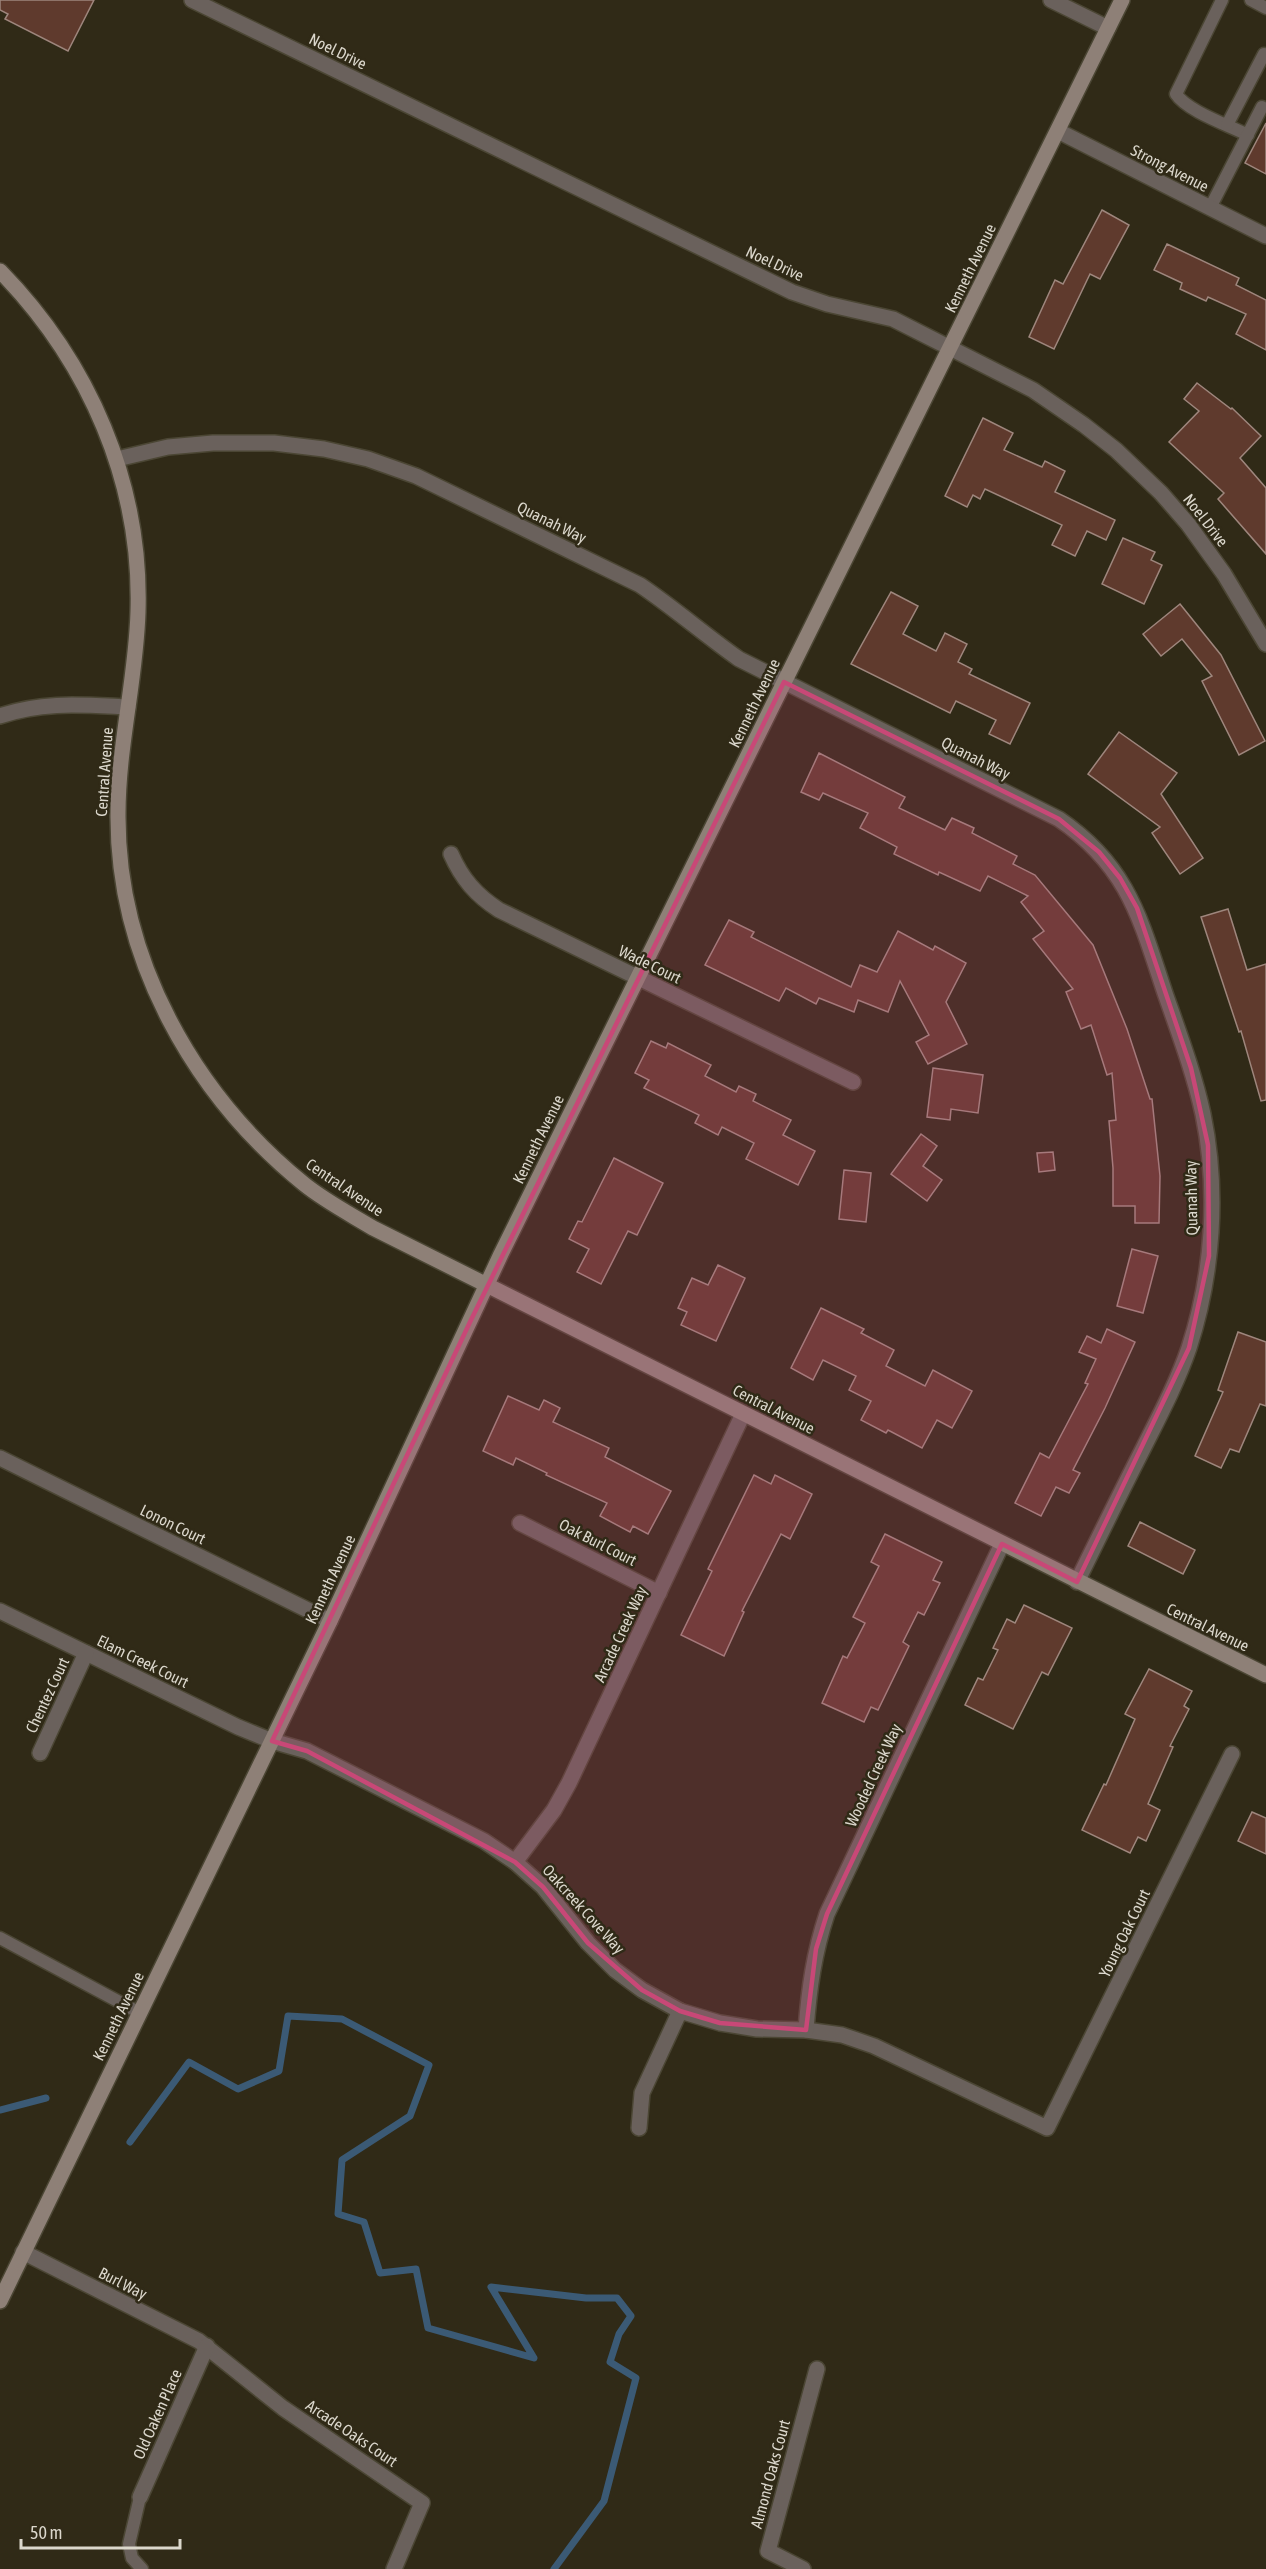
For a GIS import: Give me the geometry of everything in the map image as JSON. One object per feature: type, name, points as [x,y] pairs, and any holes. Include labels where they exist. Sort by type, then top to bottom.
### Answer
[{"type":"main road","name":"Kenneth Avenue","points":[[0,2300],[330,1621],[486,1285],[1122,0]]},
{"type":"main road","name":"Central Avenue","points":[[0,271],[23,294],[53,332],[79,373],[100,416],[117,459],[133,532],[138,580],[135,661],[119,777],[118,816],[121,864],[129,911],[142,958],[160,1003],[182,1045],[209,1085],[239,1122],[304,1183],[373,1228],[1266,1676]]},
{"type":"street","name":"Noel Drive","points":[[192,0],[792,292],[827,304],[894,319],[1033,390],[1084,425],[1124,457],[1161,493],[1188,524],[1224,573],[1266,644]]},
{"type":"street","points":[[1051,0],[1108,28]]},
{"type":"street","name":"Strong Avenue","points":[[1058,131],[1266,236]]},
{"type":"street","name":"Quanah Way","points":[[117,459],[168,447],[213,443],[284,444],[324,449],[368,459],[416,476],[640,585],[738,659],[1059,819],[1099,852],[1120,878],[1137,908],[1191,1068],[1203,1114],[1212,1193],[1209,1256],[1201,1302],[1189,1348],[1171,1392],[1077,1582]]},
{"type":"street","points":[[0,716],[22,708],[54,703],[128,706]]},
{"type":"street","name":"Wade Court","points":[[451,854],[465,880],[486,902],[853,1082]]},
{"type":"street","name":"Arcade Creek Way","points":[[515,1862],[554,1810],[569,1782],[743,1414]]},
{"type":"street","name":"Lonon Court","points":[[0,1458],[330,1621]]},
{"type":"street","name":"Oak Burl Court","points":[[520,1523],[659,1593]]},
{"type":"street","name":"Wooded Creek Way","points":[[806,2030],[809,1986],[816,1949],[827,1914],[1002,1544]]},
{"type":"street","name":"Elam Creek Court","points":[[0,1611],[272,1741]]},
{"type":"street","name":"Chentez Court","points":[[40,1753],[86,1653]]},
{"type":"street","name":"Oakcreek Cove Way","points":[[272,1741],[307,1751],[484,1841],[515,1862],[543,1887],[588,1943],[615,1970],[642,1990],[681,2011],[729,2025],[757,2029],[806,2030],[842,2035],[874,2046],[1047,2128]]},
{"type":"street","name":"Young Oak Court","points":[[1047,2128],[1232,1754]]},
{"type":"street","points":[[639,2128],[642,2092],[681,2011]]},
{"type":"street","name":"Burl Way","points":[[23,2252],[207,2346]]},
{"type":"street","name":"Old Oaken Place","points":[[140,2497],[207,2346]]},
{"type":"street","name":"Arcade Oaks Court","points":[[207,2346],[283,2408],[422,2503],[394,2569]]},
{"type":"street","name":"Almond Oaks Court","points":[[803,2569],[768,2551],[817,2369]]},
{"type":"lane","points":[[1222,0],[1176,94],[1186,104],[1248,135]]},
{"type":"lane","points":[[1251,0],[1266,8]]},
{"type":"lane","points":[[1227,125],[1265,52]]},
{"type":"lane","points":[[1210,208],[1262,107]]},
{"type":"lane","points":[[0,1938],[140,2013]]},
{"type":"lane","points":[[140,2497],[129,2544],[132,2558],[141,2569]]},
{"type":"highlighted area","points":[[784,682],[1059,819],[1099,852],[1120,878],[1137,908],[1191,1068],[1208,1145],[1209,1256],[1189,1348],[1077,1582],[1002,1544],[827,1914],[816,1949],[806,2030],[720,2023],[680,2011],[642,1990],[588,1943],[543,1887],[515,1862],[307,1751],[272,1741],[470,1322]]},
{"type":"building","points":[[0,0],[94,0],[68,51],[5,19],[8,14],[0,10]]},
{"type":"building","points":[[1266,123],[1266,174],[1245,163]]},
{"type":"building","points":[[1102,210],[1129,225],[1100,279],[1090,274],[1054,349],[1029,337],[1055,280],[1063,284]]},
{"type":"building","points":[[1167,244],[1239,278],[1236,285],[1266,300],[1266,350],[1236,334],[1246,314],[1208,297],[1206,301],[1180,289],[1182,283],[1154,270]]},
{"type":"building","points":[[1197,383],[1232,408],[1261,436],[1240,458],[1266,488],[1266,554],[1218,499],[1224,493],[1169,442],[1199,411],[1184,399]]},
{"type":"building","points":[[983,418],[1013,433],[1004,450],[1042,467],[1045,461],[1065,471],[1055,492],[1115,520],[1106,540],[1087,531],[1075,556],[1052,545],[1062,525],[985,489],[980,499],[973,495],[967,507],[945,496]]},
{"type":"building","points":[[1123,538],[1155,552],[1151,560],[1162,565],[1144,604],[1102,584]]},
{"type":"building","points":[[891,592],[918,606],[903,634],[936,651],[945,633],[967,644],[958,662],[972,669],[969,674],[1030,703],[1010,744],[989,734],[996,720],[956,701],[950,713],[851,664]]},
{"type":"building","points":[[1180,604],[1221,655],[1265,741],[1239,755],[1202,681],[1212,676],[1182,639],[1161,656],[1143,634]]},
{"type":"building","points":[[1119,732],[1177,773],[1161,794],[1203,858],[1180,874],[1152,833],[1160,827],[1088,774]]},
{"type":"building","points":[[819,753],[905,797],[899,808],[945,830],[952,818],[974,828],[972,833],[1017,856],[1013,864],[1035,875],[1093,945],[1127,1029],[1150,1099],[1152,1099],[1160,1176],[1159,1223],[1135,1223],[1135,1206],[1113,1206],[1109,1121],[1116,1120],[1112,1073],[1107,1075],[1091,1025],[1081,1029],[1066,992],[1073,989],[1033,939],[1044,931],[1021,902],[1028,896],[988,876],[980,891],[939,872],[938,875],[894,854],[897,847],[860,828],[868,813],[823,793],[819,800],[801,792]]},
{"type":"building","points":[[1228,909],[1247,970],[1266,964],[1266,1100],[1261,1101],[1241,1031],[1239,1032],[1201,917]]},
{"type":"building","points":[[729,920],[754,932],[751,937],[851,987],[860,965],[877,972],[898,931],[933,950],[935,946],[966,963],[946,1002],[967,1044],[928,1064],[916,1042],[929,1035],[900,981],[888,1012],[858,1000],[854,1012],[819,998],[816,1004],[786,988],[779,1001],[705,965]]},
{"type":"building","points":[[651,1041],[666,1048],[668,1043],[711,1065],[705,1076],[736,1092],[739,1086],[756,1094],[753,1101],[791,1120],[783,1135],[815,1151],[798,1185],[746,1159],[754,1143],[722,1127],[718,1135],[695,1123],[699,1115],[644,1088],[649,1080],[635,1073]]},
{"type":"building","points":[[933,1068],[983,1075],[978,1113],[951,1109],[950,1120],[927,1117]]},
{"type":"building","points":[[921,1134],[937,1146],[923,1166],[942,1180],[927,1201],[891,1174]]},
{"type":"building","points":[[1053,1152],[1055,1170],[1039,1172],[1037,1153]]},
{"type":"building","points":[[614,1158],[663,1183],[637,1235],[628,1231],[601,1284],[577,1272],[589,1249],[569,1239],[578,1221],[582,1222]]},
{"type":"building","points":[[844,1170],[871,1173],[866,1222],[839,1219]]},
{"type":"building","points":[[1132,1249],[1158,1256],[1143,1313],[1117,1306]]},
{"type":"building","points":[[718,1265],[745,1278],[716,1341],[681,1325],[687,1312],[678,1308],[692,1278],[708,1285]]},
{"type":"building","points":[[821,1308],[864,1329],[861,1333],[894,1350],[886,1366],[925,1386],[933,1370],[972,1391],[952,1428],[937,1420],[922,1448],[888,1430],[886,1433],[861,1420],[871,1401],[849,1390],[856,1376],[823,1360],[813,1380],[791,1368]]},
{"type":"building","points":[[1107,1329],[1135,1342],[1073,1470],[1080,1473],[1069,1493],[1056,1487],[1041,1516],[1015,1503],[1040,1453],[1049,1458],[1088,1384],[1085,1383],[1096,1359],[1079,1352],[1087,1336],[1101,1343]]},
{"type":"building","points":[[1238,1332],[1266,1342],[1266,1406],[1260,1404],[1239,1452],[1230,1449],[1221,1468],[1195,1456],[1223,1392],[1218,1390]]},
{"type":"building","points":[[508,1396],[539,1410],[544,1400],[560,1408],[553,1422],[609,1448],[605,1457],[671,1491],[648,1534],[633,1526],[630,1532],[600,1516],[607,1503],[546,1475],[547,1473],[516,1458],[513,1465],[483,1451]]},
{"type":"building","points":[[754,1475],[771,1484],[775,1475],[812,1494],[790,1539],[781,1534],[742,1611],[744,1612],[724,1656],[681,1635],[712,1571],[708,1569]]},
{"type":"building","points":[[1140,1522],[1195,1550],[1183,1574],[1128,1546]]},
{"type":"building","points":[[885,1534],[942,1562],[933,1580],[940,1583],[924,1615],[918,1612],[903,1642],[909,1646],[878,1710],[871,1707],[864,1722],[822,1703],[843,1656],[847,1658],[865,1623],[853,1617],[879,1566],[871,1562]]},
{"type":"building","points":[[1024,1605],[1072,1628],[1048,1675],[1042,1672],[1013,1729],[965,1705],[978,1678],[983,1680],[998,1650],[993,1648],[1007,1619],[1015,1623]]},
{"type":"building","points":[[1149,1669],[1192,1691],[1184,1706],[1189,1709],[1170,1746],[1173,1747],[1148,1804],[1160,1810],[1146,1841],[1138,1837],[1130,1853],[1082,1830],[1104,1784],[1106,1785],[1135,1719],[1125,1714]]},
{"type":"building","points":[[1252,1812],[1266,1818],[1266,1854],[1238,1841]]},
{"type":"waterway","points":[[130,2142],[189,2062],[238,2089],[279,2071],[288,2016],[342,2019],[429,2065],[410,2116],[342,2160],[338,2214],[364,2222],[380,2273],[416,2269],[428,2328],[534,2358],[491,2287],[586,2298],[617,2298],[631,2316],[619,2334],[610,2362],[636,2378],[604,2501],[554,2569]]},
{"type":"waterway","points":[[0,2110],[46,2098]]}]
